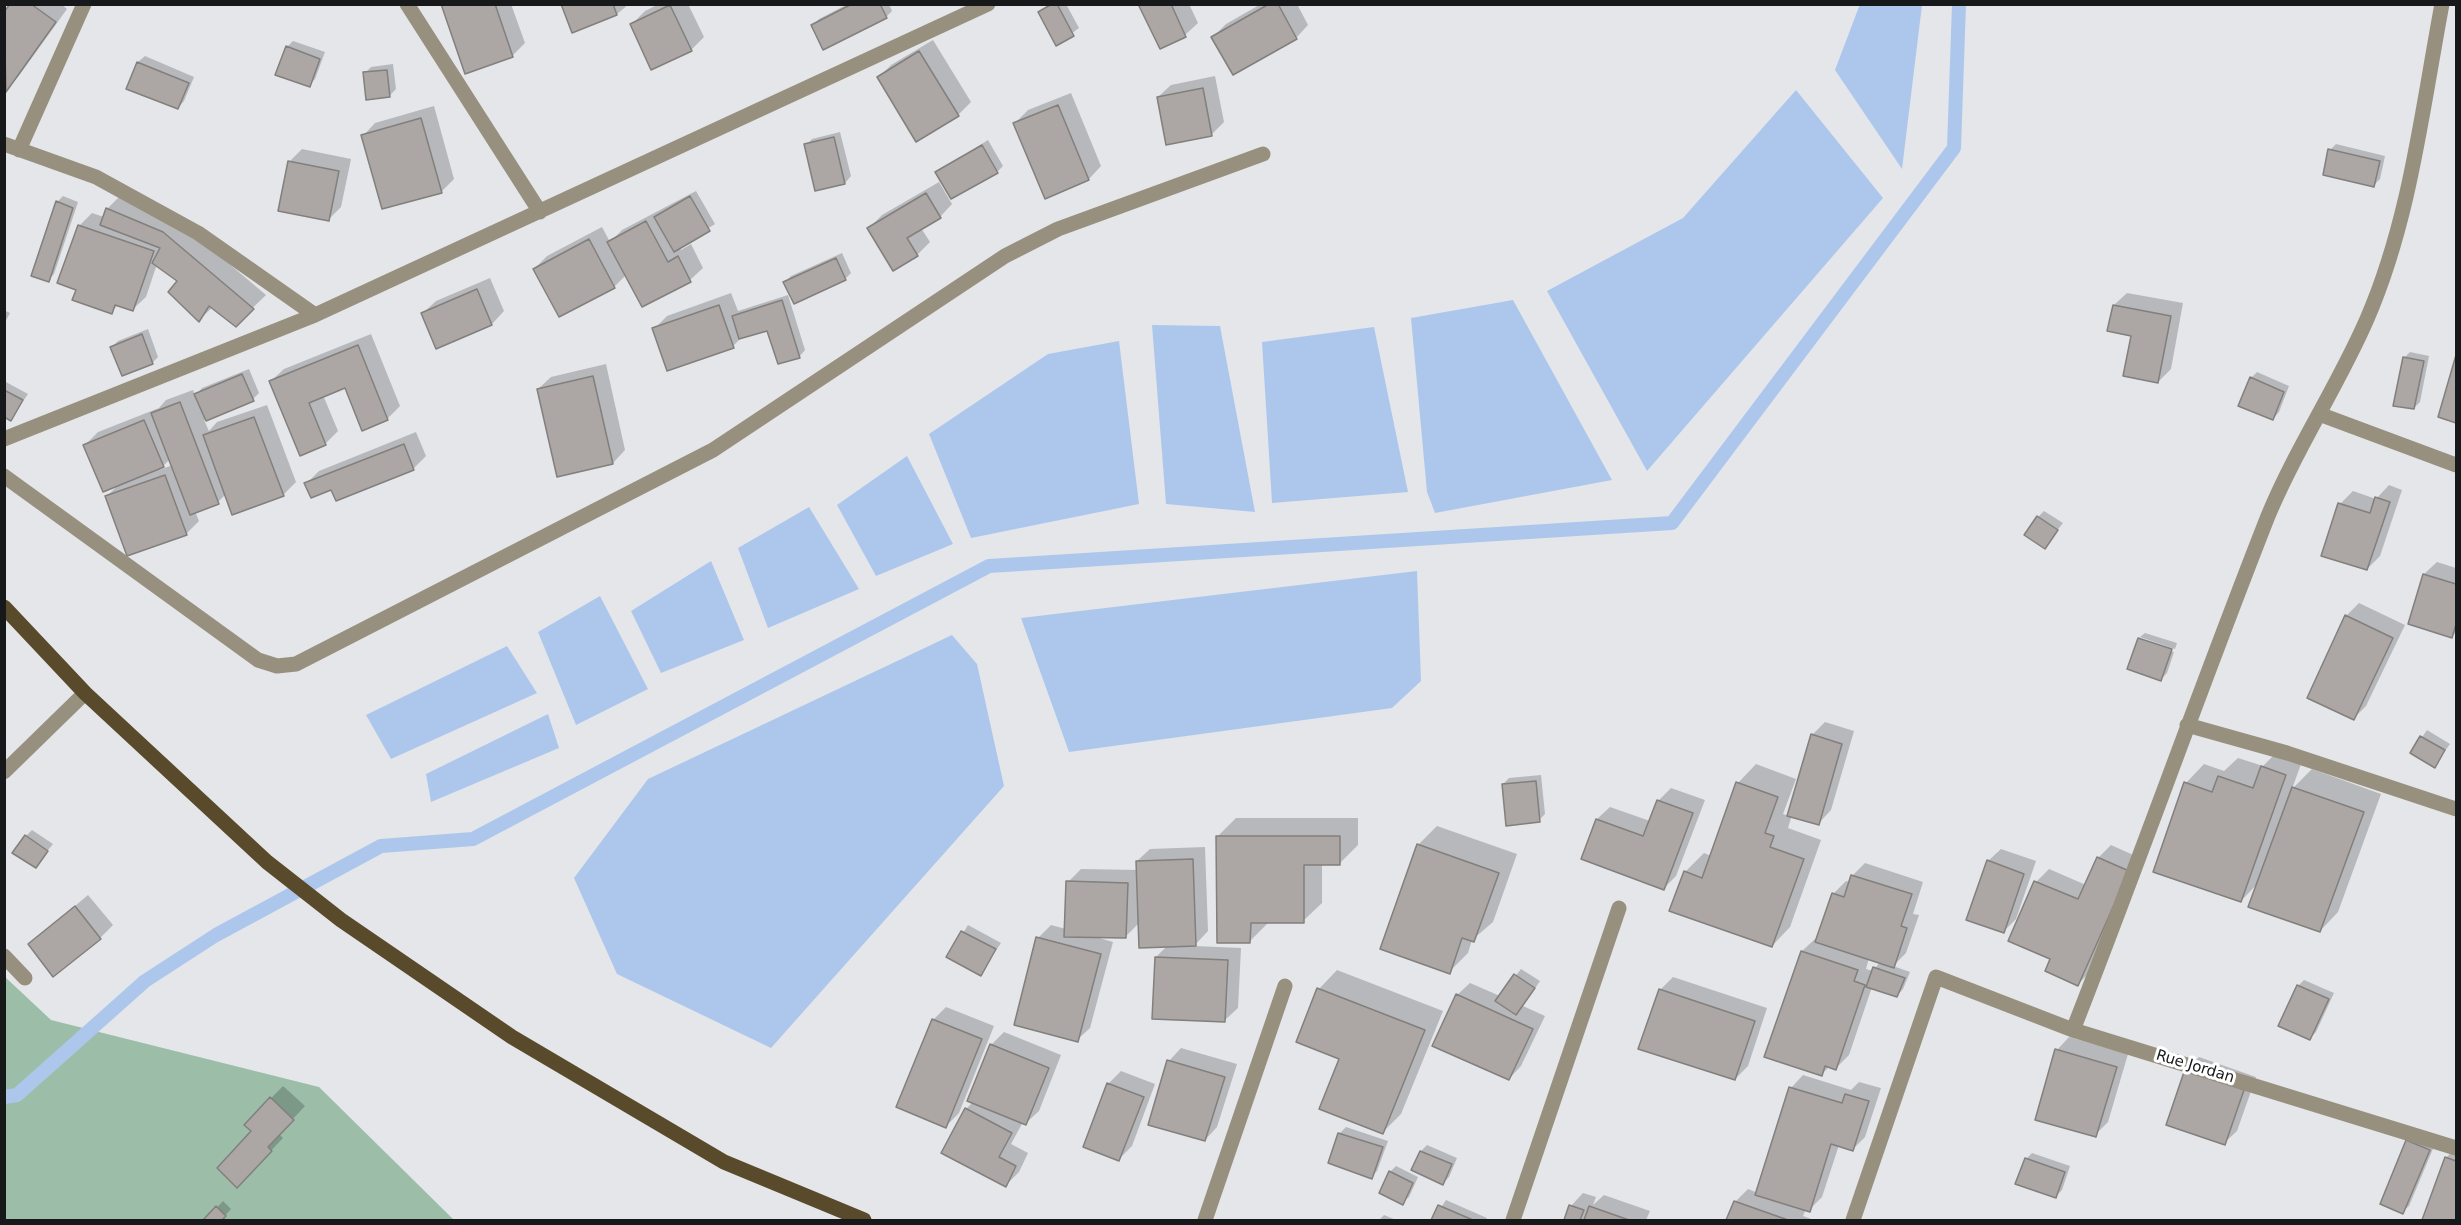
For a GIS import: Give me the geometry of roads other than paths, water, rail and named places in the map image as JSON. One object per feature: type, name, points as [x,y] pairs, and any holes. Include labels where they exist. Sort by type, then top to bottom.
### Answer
[{"type":"main road","points":[[4,607],[85,693],[267,862],[341,920],[512,1037],[724,1162],[864,1221]]},
{"type":"street","points":[[84,4],[12,147],[96,177],[188,227],[315,315]]},
{"type":"street","points":[[407,4],[540,212]]},
{"type":"street","points":[[4,439],[315,315],[988,4]]},
{"type":"street","points":[[2073,1030],[2138,865],[2187,724],[2270,512],[2367,319],[2401,221],[2442,4]]},
{"type":"street","points":[[4,476],[258,660],[277,666],[296,664],[713,450],[1005,256],[1058,229],[1263,154]]},
{"type":"street","points":[[2319,414],[2457,465]]},
{"type":"street","points":[[4,772],[85,693]]},
{"type":"street","points":[[2187,724],[2287,753],[2457,808]]},
{"type":"street","points":[[1514,1221],[1619,908]]},
{"type":"street","points":[[4,956],[25,978]]},
{"type":"street","name":"Rue Jordan","points":[[1852,1221],[1936,977],[2073,1030],[2457,1148]]},
{"type":"street","points":[[1205,1221],[1285,986]]},
{"type":"water","points":[[1860,4],[1922,5],[1902,169],[1835,70]]},
{"type":"water","points":[[1796,90],[1883,198],[1647,471],[1547,291],[1683,218]]},
{"type":"water","points":[[1513,300],[1612,480],[1435,513],[1427,492],[1411,318]]},
{"type":"water","points":[[1152,325],[1220,326],[1255,512],[1166,504]]},
{"type":"water","points":[[1374,327],[1408,492],[1272,503],[1262,342]]},
{"type":"water","points":[[1119,341],[1139,504],[971,538],[929,434],[1048,354]]},
{"type":"water","points":[[907,456],[953,544],[876,576],[837,505]]},
{"type":"water","points":[[809,507],[859,589],[768,628],[738,548]]},
{"type":"water","points":[[711,561],[744,640],[661,673],[631,611]]},
{"type":"water","points":[[1417,571],[1421,681],[1392,708],[1069,752],[1021,618]]},
{"type":"water","points":[[600,596],[648,689],[576,725],[538,632]]},
{"type":"water","points":[[952,635],[977,664],[1004,786],[771,1048],[617,974],[574,878],[648,779]]},
{"type":"water","points":[[507,646],[537,693],[391,759],[366,715]]},
{"type":"water","points":[[548,714],[559,748],[431,802],[426,774]]},
{"type":"waterway","points":[[4,1097],[17,1095],[145,981],[216,935],[381,846],[473,839],[989,566],[1672,523],[1954,148],[1959,4]]}]
